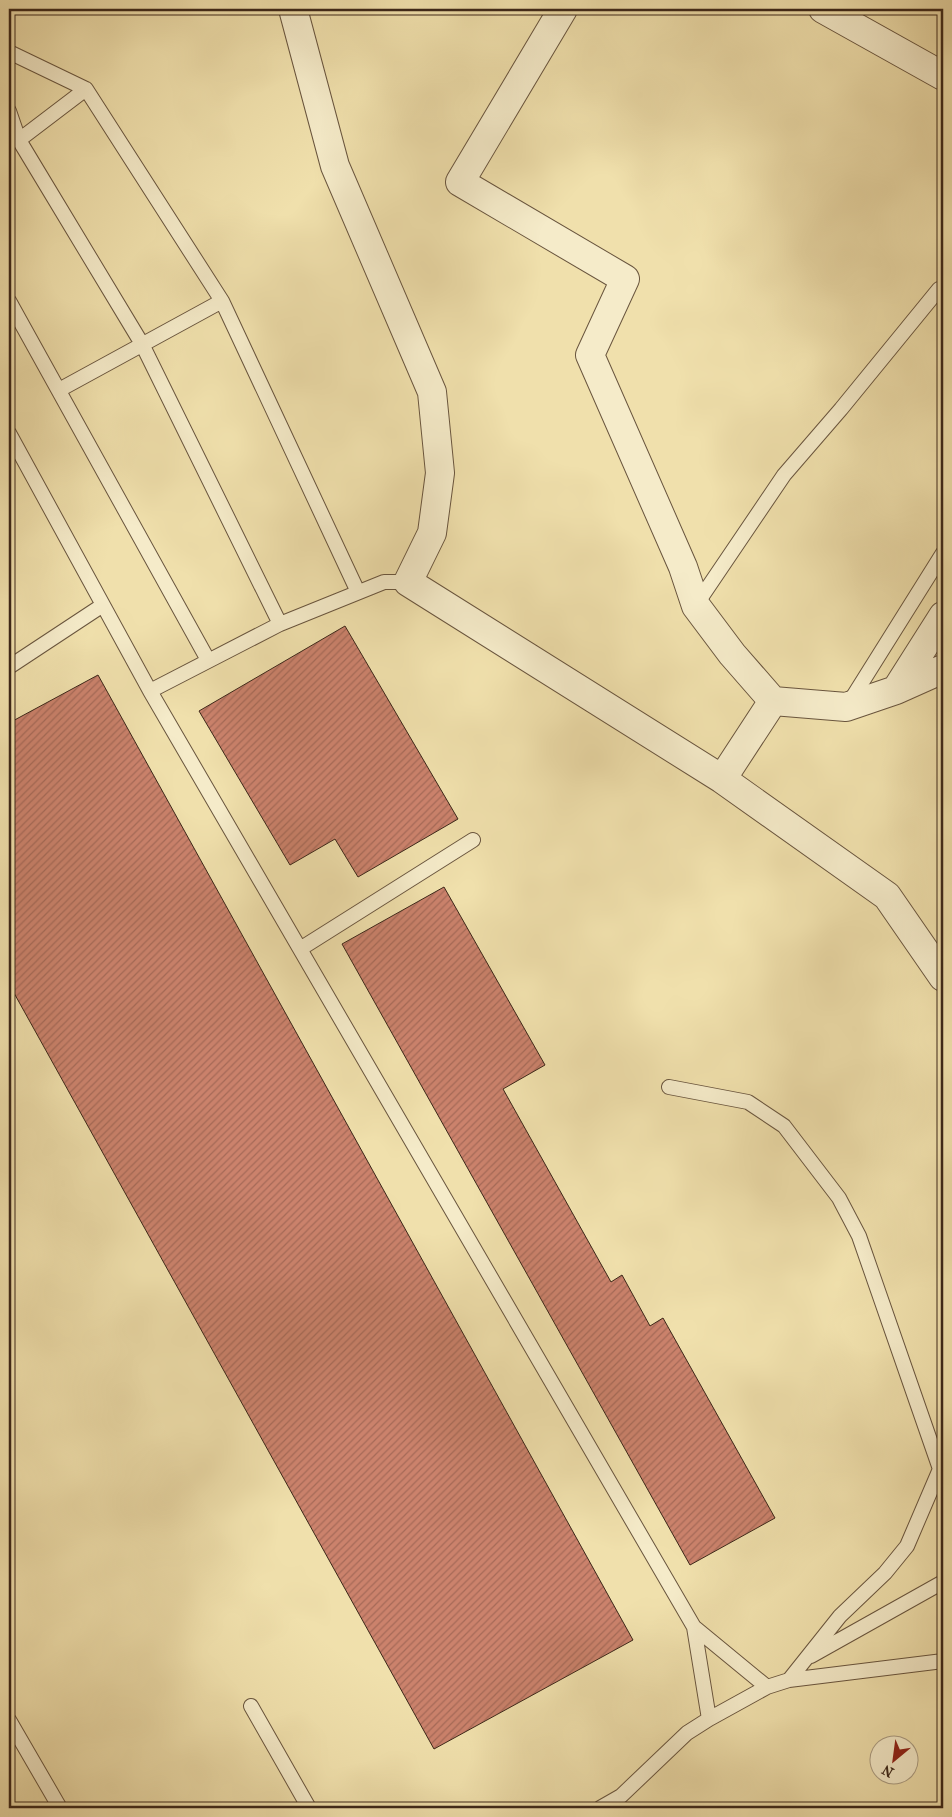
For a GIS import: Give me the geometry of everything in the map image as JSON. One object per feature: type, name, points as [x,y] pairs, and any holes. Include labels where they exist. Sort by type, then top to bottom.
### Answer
[{"type":"street","points":[[293,9],[335,166],[432,392],[440,473],[432,533],[408,582],[722,779],[887,896],[943,977]]},
{"type":"street","points":[[563,9],[460,182],[625,279],[590,355],[683,567],[696,606],[732,654],[773,701],[846,706],[896,690],[943,669]]},
{"type":"street","points":[[823,9],[943,76]]},
{"type":"street","points":[[896,690],[943,616]]},
{"type":"street","points":[[722,779],[773,701]]},
{"type":"lane","points":[[9,52],[86,89],[222,301],[358,592]]},
{"type":"lane","points":[[19,140],[86,89]]},
{"type":"lane","points":[[9,111],[19,140],[142,344],[280,624]]},
{"type":"lane","points":[[696,606],[784,475],[841,409],[939,289],[943,292]]},
{"type":"lane","points":[[9,301],[208,660]]},
{"type":"lane","points":[[59,390],[222,301]]},
{"type":"lane","points":[[9,433],[150,691],[694,1627],[767,1687]]},
{"type":"lane","points":[[846,706],[943,553]]},
{"type":"lane","points":[[150,691],[280,624],[384,582],[408,582]]},
{"type":"lane","points":[[9,667],[103,605]]},
{"type":"lane","points":[[300,949],[474,840]]},
{"type":"lane","points":[[669,1087],[748,1102],[784,1126],[839,1198],[859,1236],[941,1469],[907,1546],[884,1573],[840,1616],[789,1680]]},
{"type":"lane","points":[[805,1660],[943,1582]]},
{"type":"lane","points":[[694,1627],[709,1719]]},
{"type":"lane","points":[[600,1808],[622,1796],[687,1733],[767,1687],[789,1680],[943,1661]]},
{"type":"lane","points":[[251,1706],[310,1808]]},
{"type":"lane","points":[[9,1720],[60,1808]]},
{"type":"building","points":[[345,626],[458,819],[358,877],[335,839],[290,865],[199,711]]},
{"type":"building","points":[[98,675],[633,1640],[434,1749],[9,984],[9,723]]},
{"type":"building","points":[[444,887],[545,1065],[503,1089],[611,1282],[622,1275],[650,1326],[663,1318],[775,1518],[690,1565],[342,944]]}]
